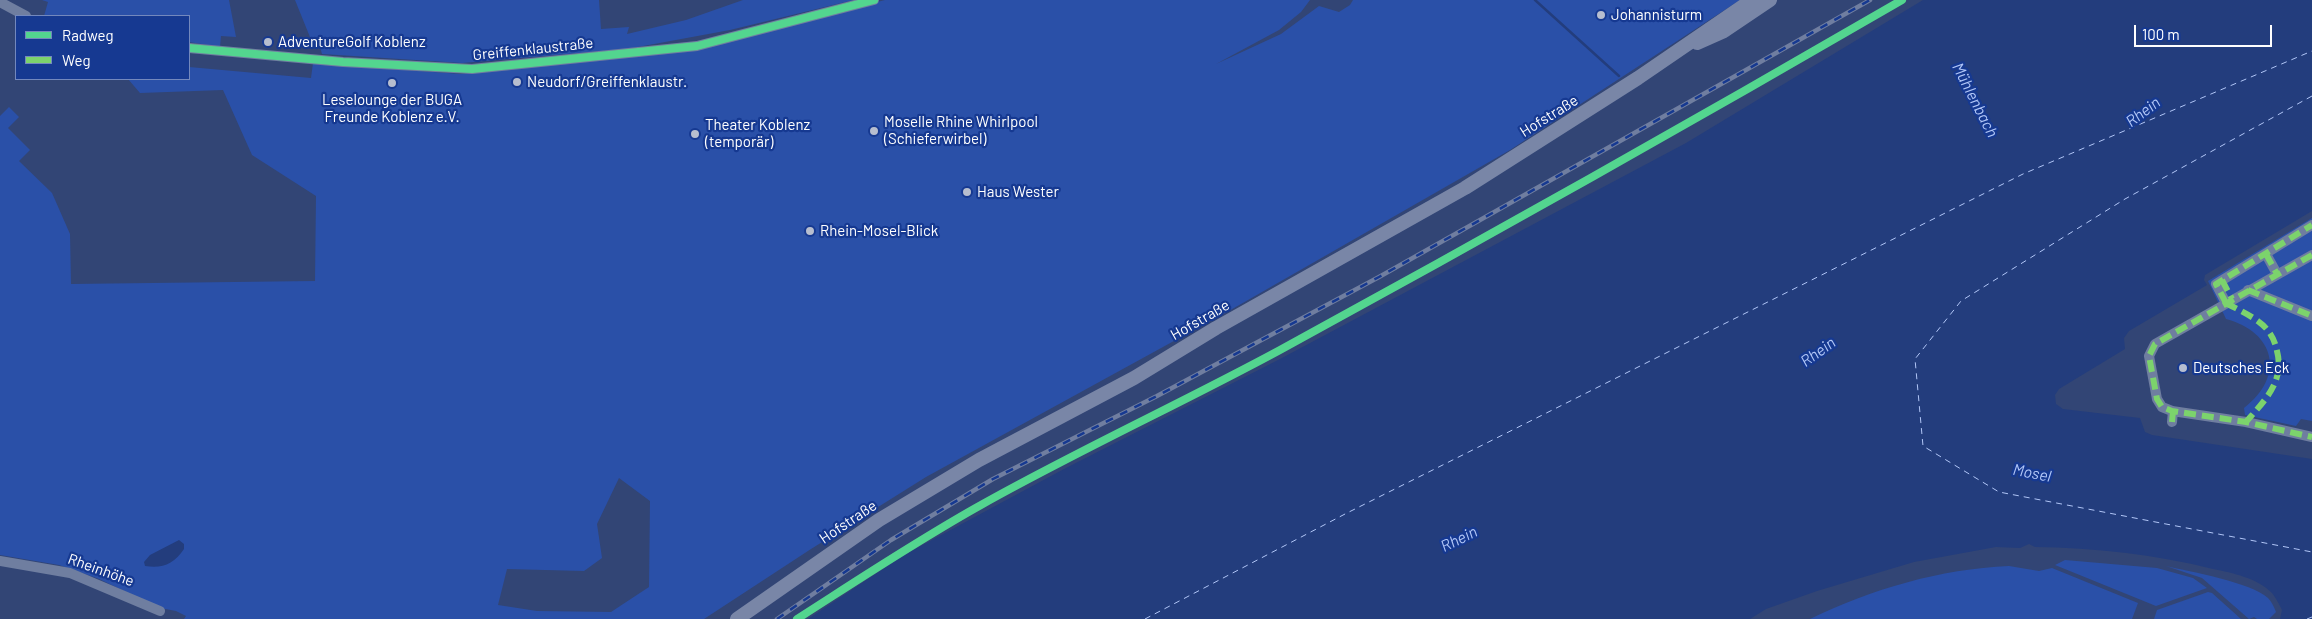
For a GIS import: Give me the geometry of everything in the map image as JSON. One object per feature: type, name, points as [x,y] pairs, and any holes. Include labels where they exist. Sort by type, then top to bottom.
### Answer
[{"type":"main road","name":"Hofstraße","points":[[1680,50],[1729,28],[1760,2]]},
{"type":"main road","name":"Hofstraße","points":[[737,619],[872,525],[924,493],[979,460],[1134,378],[1216,328],[1465,188],[1680,50],[1699,34],[1760,2]]},
{"type":"street","name":"Greiffenklaustraße","points":[[190,48],[343,62],[472,69],[697,46],[874,0]]},
{"type":"street","points":[[0,2],[24,15]]},
{"type":"street","points":[[2229,301],[2222,280],[2312,225]]},
{"type":"street","points":[[2266,254],[2277,274]]},
{"type":"street","points":[[2312,255],[2155,340],[2149,356],[2157,399],[2162,407],[2173,417],[2246,422],[2312,437]]},
{"type":"street","points":[[2248,290],[2312,316]]},
{"type":"street","name":"Rheinhöhe","points":[[0,561],[76,574],[160,611]]},
{"type":"shaded area","points":[[42,0],[229,0],[236,37],[221,36],[220,47],[190,42],[190,15],[44,15],[48,2]]},
{"type":"shaded area","points":[[295,0],[599,0],[601,29],[629,27],[627,34],[686,20],[743,0],[854,0],[730,30],[627,49],[462,63],[322,54],[320,47],[314,47]]},
{"type":"shaded area","points":[[885,0],[1310,0],[1301,12],[1279,30],[1216,64],[1281,34],[1319,6],[1339,12],[1350,5],[1353,0],[1740,0],[1510,150],[1234,308],[926,477],[704,619],[184,619],[186,616],[176,611],[160,608],[99,579],[59,565],[0,555],[0,116],[9,107],[19,117],[8,128],[30,150],[19,161],[52,193],[70,234],[71,284],[315,281],[316,196],[252,155],[223,90],[140,93],[129,80],[190,80],[190,67],[311,78],[313,63],[460,74],[697,48]],"holes":[[[619,478],[650,501],[649,587],[611,612],[537,611],[498,605],[507,569],[584,571],[602,558],[597,524]]]},
{"type":"shaded area","points":[[2312,218],[2312,421],[2301,419],[2296,426],[2245,415],[2244,408],[2257,396],[2266,382],[2270,369],[2269,356],[2264,344],[2255,334],[2243,325],[2226,319],[2208,281]]},
{"type":"shaded area","points":[[2065,560],[2157,568],[2193,578],[2207,588],[2156,606],[2055,565]]},
{"type":"shaded area","points":[[2009,566],[2039,571],[2052,568],[2138,603],[2132,619],[1810,619],[1858,598],[1907,582],[1958,571]]},
{"type":"shaded area","points":[[2166,566],[2220,578],[2248,587],[2268,598],[2276,612],[2269,619],[2257,619],[2254,617],[2249,619],[2202,578]]},
{"type":"shaded area","points":[[2208,592],[2212,593],[2241,619],[2154,619],[2157,610]]},
{"type":"water","points":[[1923,0],[2312,0],[2312,211],[2205,275],[2204,280],[2207,285],[2129,331],[2124,338],[2125,349],[2059,389],[2055,395],[2056,404],[2063,409],[2140,418],[2145,432],[2152,435],[2312,459],[2312,619],[2280,619],[2282,610],[2272,593],[2259,583],[2237,574],[2147,556],[2102,550],[2035,547],[2029,544],[2020,548],[1996,547],[1914,562],[1817,591],[1766,609],[1750,619],[808,619],[904,555],[1064,469],[1280,359],[1686,143]]},
{"type":"water","points":[[179,540],[184,544],[184,549],[172,562],[157,567],[145,566],[144,562],[150,555]]},
{"type":"waterway","points":[[1535,0],[1619,76]]},
{"type":"ferry route","points":[[1145,619],[1345,514],[2023,174],[2312,51]]},
{"type":"ferry route","points":[[2312,96],[2125,199],[1961,301],[1915,359],[1923,446],[1999,492],[2312,552]]},
{"type":"ferry route","points":[[2307,619],[2312,617]]},
{"type":"railway","points":[[777,619],[891,540],[993,479],[1157,396],[1379,277],[1870,0]]},
{"type":"marked path","points":[[2226,303],[2216,284],[2312,225]]},
{"type":"marked path","points":[[2266,254],[2277,274]]},
{"type":"marked path","points":[[2312,255],[2155,344],[2149,356],[2157,399],[2162,407],[2172,411],[2246,422],[2312,437]]},
{"type":"marked path","points":[[2222,280],[2232,299]]},
{"type":"marked path","points":[[2248,290],[2312,316]]},
{"type":"marked path","points":[[2226,303],[2252,317],[2266,328],[2275,343],[2279,362],[2278,372],[2271,390],[2246,422]]},
{"type":"marked path","points":[[2172,422],[2173,411]]},
{"type":"cycle path","points":[[190,48],[343,62],[472,69],[697,46],[874,0]]},
{"type":"cycle path","points":[[797,619],[911,546],[981,505],[1055,465],[1243,370],[1515,221],[1902,0]]},
{"type":"place","name":"Johannisturm","points":[[1601,15]]},
{"type":"place","name":"AdventureGolf Koblenz","points":[[268,42]]},
{"type":"place","name":"Neudorf/Greiffenklaustr.","points":[[517,82]]},
{"type":"place","name":"Leselounge der BUGA Freunde Koblenz e.V.","points":[[392,83]]},
{"type":"place","name":"Moselle Rhine Whirlpool (Schieferwirbel)","points":[[874,131]]},
{"type":"place","name":"Theater Koblenz (temporär)","points":[[695,134]]},
{"type":"place","name":"Haus Wester","points":[[967,192]]},
{"type":"place","name":"Rhein-Mosel-Blick","points":[[810,231]]},
{"type":"place","name":"Deutsches Eck","points":[[2183,368]]},
{"type":"water label","name":"Mühlenbach","points":[[1975,100]]},
{"type":"water label","name":"Rhein","points":[[2143,112]]},
{"type":"water label","name":"Rhein","points":[[1818,352]]},
{"type":"water label","name":"Mosel","points":[[2032,473]]},
{"type":"water label","name":"Rhein","points":[[1459,539]]}]
